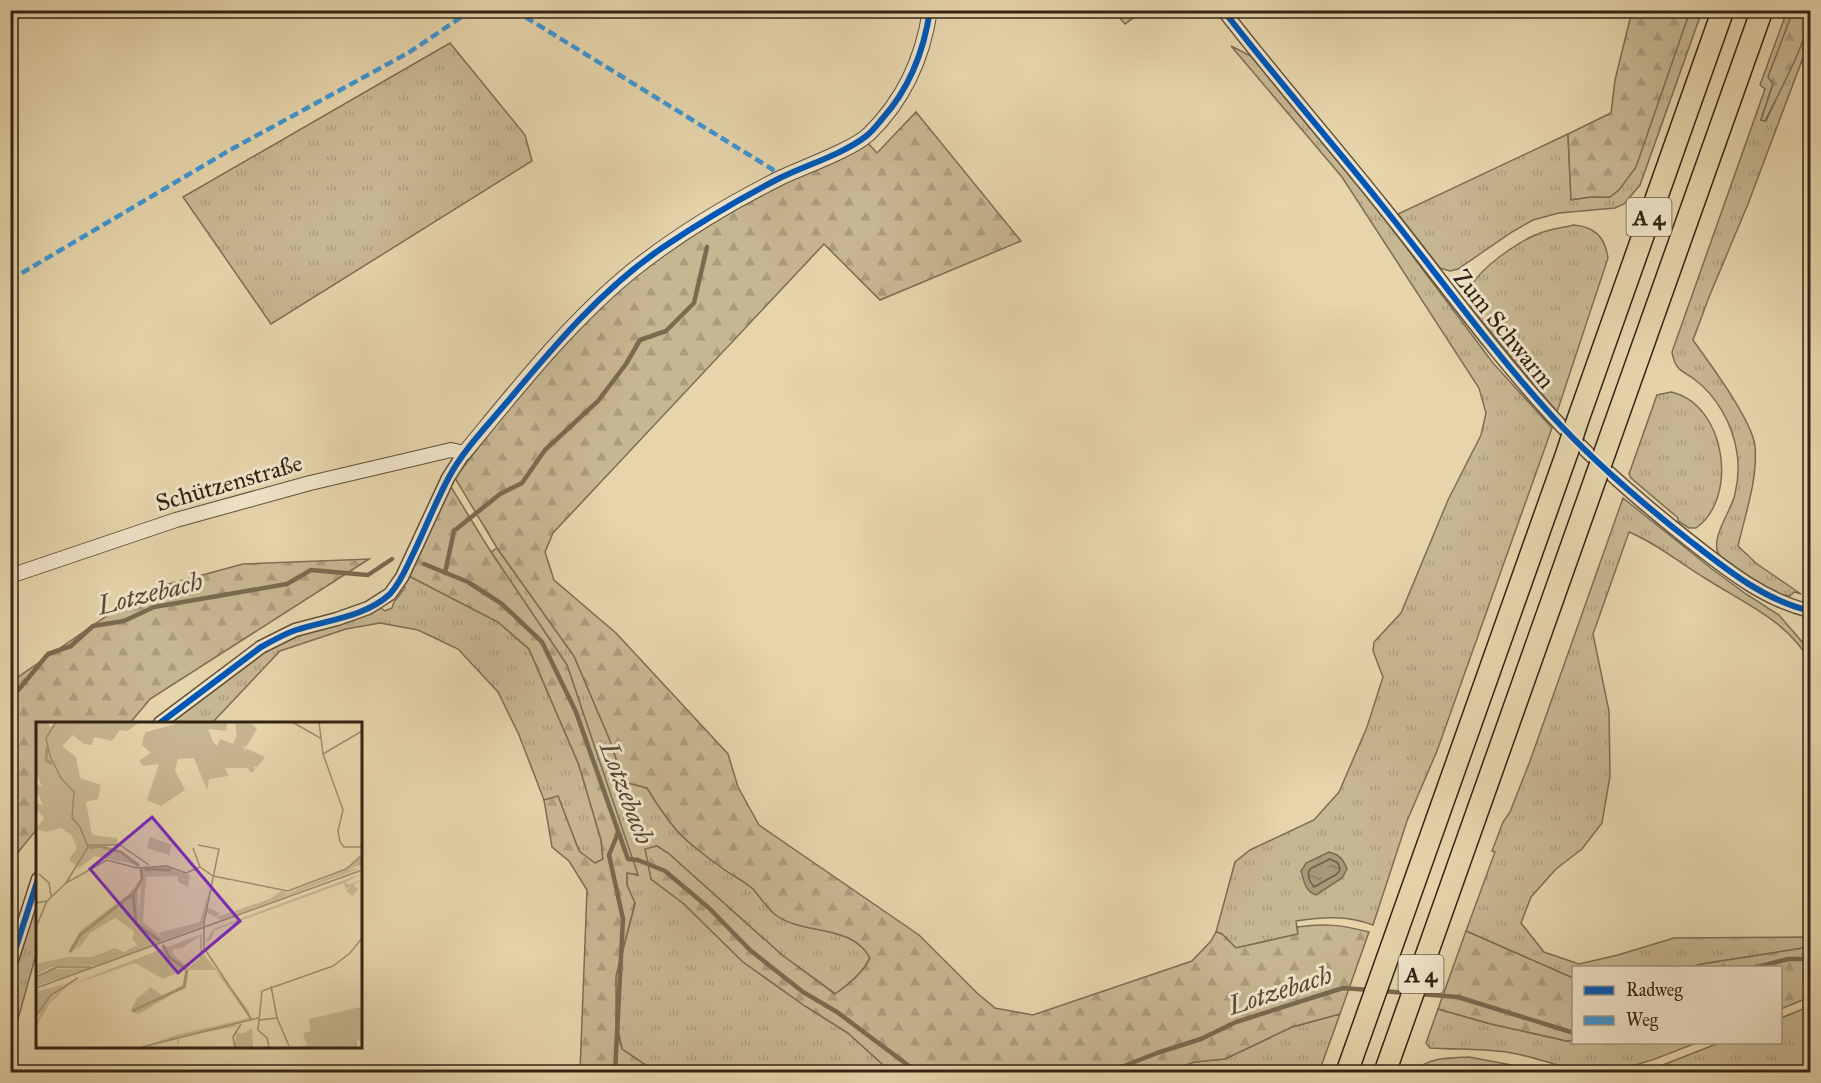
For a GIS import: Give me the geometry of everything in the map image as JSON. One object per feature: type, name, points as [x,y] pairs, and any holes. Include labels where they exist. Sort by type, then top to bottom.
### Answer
[{"type":"highway","name":"A 4","points":[[1347,1072],[1723,10]]},
{"type":"highway","name":"A 4","points":[[1385,1072],[1762,10]]},
{"type":"street","points":[[161,722],[261,647],[277,638],[368,608],[390,594],[402,577],[448,478],[464,453],[553,347],[595,304],[662,248],[739,200],[867,135],[901,95],[920,56],[930,10]]},
{"type":"street","name":"Zum Schwarm","points":[[1223,10],[1553,418],[1628,490],[1698,548],[1754,588],[1785,604],[1810,611]]},
{"type":"street","name":"Schützenstraße","points":[[10,576],[176,520],[288,489],[451,450],[464,453]]},
{"type":"street","points":[[10,966],[36,885]]},
{"type":"green space","points":[[1114,11],[1143,11],[1125,24]]},
{"type":"green space","points":[[1632,11],[1690,11],[1636,167],[1619,190],[1610,197],[1571,200],[1568,134],[1611,113],[1615,80]]},
{"type":"green space","points":[[1690,11],[1702,11],[1640,185],[1624,204],[1615,208],[1559,213],[1533,220],[1458,269],[1450,271],[1440,268],[1398,214],[1568,134],[1571,200],[1610,197],[1672,59]]},
{"type":"green space","points":[[1787,11],[1793,11],[1769,77],[1773,84],[1761,120],[1766,121],[1799,48],[1810,17],[1810,39],[1748,204],[1693,340],[1739,407],[1755,446],[1753,484],[1738,546],[1757,564],[1801,594],[1794,592],[1790,596],[1765,589],[1719,555],[1717,541],[1719,533],[1733,501],[1737,484],[1738,463],[1735,442],[1728,422],[1717,403],[1702,386],[1679,369],[1672,352],[1765,89],[1760,85]]},
{"type":"green space","points":[[1793,11],[1810,11],[1805,35],[1765,121],[1761,120],[1773,84],[1768,77]]},
{"type":"green space","points":[[450,43],[525,135],[532,161],[271,324],[183,197]]},
{"type":"green space","points":[[1231,46],[1251,56],[1351,174],[1493,363],[1552,428],[1437,751],[1407,821],[1373,925],[1335,918],[1296,921],[1298,934],[1236,948],[1222,934],[1216,932],[1235,862],[1250,850],[1314,820],[1339,792],[1367,727],[1383,677],[1373,651],[1374,642],[1401,613],[1448,500],[1481,435],[1486,413],[1479,388],[1342,177]]},
{"type":"green space","points":[[916,112],[1021,241],[880,300],[824,244],[553,533],[545,552],[554,580],[616,633],[728,754],[738,787],[759,825],[919,935],[995,1008],[1033,1015],[1192,961],[1211,941],[1216,932],[1222,934],[1236,948],[1298,934],[1297,927],[1325,925],[1369,932],[1340,1014],[1292,1027],[1225,1059],[1194,1062],[1167,1072],[891,1072],[848,1033],[743,962],[684,904],[651,879],[645,849],[657,846],[668,853],[782,955],[835,994],[860,973],[870,958],[862,947],[852,940],[827,931],[788,922],[777,916],[745,882],[726,871],[682,836],[667,819],[647,788],[624,782],[609,738],[574,656],[497,548],[455,478],[541,371],[595,312],[628,281],[664,254],[720,218],[778,186],[867,142],[877,153]]},
{"type":"green space","points":[[1574,225],[1588,228],[1598,234],[1608,258],[1557,412],[1471,308],[1469,294],[1478,277],[1509,250],[1542,232]]},
{"type":"green space","points":[[1671,392],[1690,400],[1704,414],[1714,432],[1720,453],[1721,475],[1718,496],[1710,514],[1696,528],[1689,528],[1678,521],[1678,518],[1629,474],[1657,395]]},
{"type":"green space","points":[[451,487],[491,552],[567,665],[638,875],[627,873],[627,885],[635,903],[616,976],[616,1022],[622,1049],[647,1066],[648,1072],[580,1072],[587,890],[569,861],[552,847],[544,800],[558,796],[579,851],[595,863],[603,859],[601,840],[579,765],[529,649],[498,622],[407,575]]},
{"type":"green space","points":[[1623,498],[1712,569],[1779,615],[1810,651],[1810,661],[1790,635],[1765,614],[1660,548],[1629,532],[1593,634],[1609,711],[1610,776],[1602,823],[1582,849],[1556,869],[1531,897],[1521,923],[1544,952],[1579,964],[1674,938],[1810,937],[1810,947],[1695,966],[1572,966],[1572,978],[1466,931],[1495,852],[1492,851],[1530,761]]},
{"type":"green space","points":[[497,548],[574,656],[609,738],[624,782],[647,788],[667,819],[682,836],[752,888],[777,916],[788,922],[851,939],[870,957],[860,973],[836,994],[782,955],[668,853],[657,846],[651,879],[684,904],[743,962],[848,1033],[891,1072],[648,1072],[647,1066],[622,1049],[616,1022],[616,976],[635,904],[627,885],[627,872],[637,875],[567,665],[491,552]]},
{"type":"green space","points":[[369,559],[150,699],[131,722],[36,722],[36,830],[11,861],[11,682],[143,591],[243,564]]},
{"type":"green space","points":[[407,575],[498,622],[529,649],[579,765],[601,839],[603,859],[595,864],[579,851],[558,797],[544,800],[519,735],[498,692],[458,649],[418,630],[380,623],[346,629],[280,651],[213,722],[169,722],[266,651],[318,629],[381,608],[385,611],[392,608],[405,588],[403,583]]},
{"type":"green space","points":[[36,898],[36,955],[11,1044],[11,989]]},
{"type":"green space","points":[[1466,931],[1572,978],[1572,1040],[1491,1024],[1438,1009]]},
{"type":"green space","points":[[1810,947],[1810,997],[1782,1009],[1782,966],[1695,966]]},
{"type":"green space","points":[[1810,1006],[1810,1072],[1634,1072],[1655,1068],[1716,1044],[1782,1044],[1782,1018]]},
{"type":"green space","points":[[1438,1009],[1491,1024],[1572,1040],[1572,1044],[1693,1044],[1624,1068],[1598,1071],[1557,1065],[1506,1052],[1430,1048],[1426,1043]]},
{"type":"green space","points":[[1340,1014],[1319,1072],[1167,1072],[1194,1062],[1225,1059],[1292,1027]]},
{"type":"green space","points":[[1469,1057],[1549,1072],[1415,1072],[1432,1061]]},
{"type":"water","points":[[1329,852],[1341,858],[1347,869],[1342,878],[1316,895],[1307,888],[1301,871],[1306,863]]},
{"type":"waterway","points":[[445,573],[454,531],[500,494],[522,483],[545,450],[598,401],[626,364],[640,340],[666,331],[694,303],[707,247]]},
{"type":"waterway","name":"Lotzebach","points":[[10,700],[48,654],[71,646],[93,626],[124,621],[154,607],[287,584],[311,570],[368,575],[392,559]]},
{"type":"waterway","name":"Lotzebach","points":[[424,564],[468,582],[502,604],[542,642],[576,712],[628,859],[638,860],[665,871],[709,908],[750,950],[803,992],[837,1012],[917,1072]]},
{"type":"waterway","points":[[615,1072],[623,919],[609,855],[618,833]]},
{"type":"waterway","name":"Lotzebach","points":[[1761,966],[1788,959],[1810,959]]},
{"type":"waterway","name":"Lotzebach","points":[[1109,1072],[1201,1039],[1236,1022],[1343,988],[1369,990]]},
{"type":"waterway","name":"Lotzebach","points":[[1381,991],[1408,993]]},
{"type":"waterway","name":"Lotzebach","points":[[1420,994],[1458,997],[1572,1032]]},
{"type":"marked path","points":[[10,280],[230,150],[408,53],[472,10]]},
{"type":"marked path","points":[[514,10],[772,169],[779,179]]},
{"type":"cycle path","points":[[161,722],[261,647],[296,630],[357,613],[380,602],[390,594],[404,574],[455,467],[476,438],[561,339],[619,281],[662,248],[749,195],[845,149],[870,133],[892,107],[908,82],[920,54],[930,10]]},
{"type":"cycle path","points":[[1223,10],[1529,391],[1568,433],[1636,497],[1718,563],[1777,600],[1810,611]]},
{"type":"cycle path","points":[[10,966],[36,885]]}]
